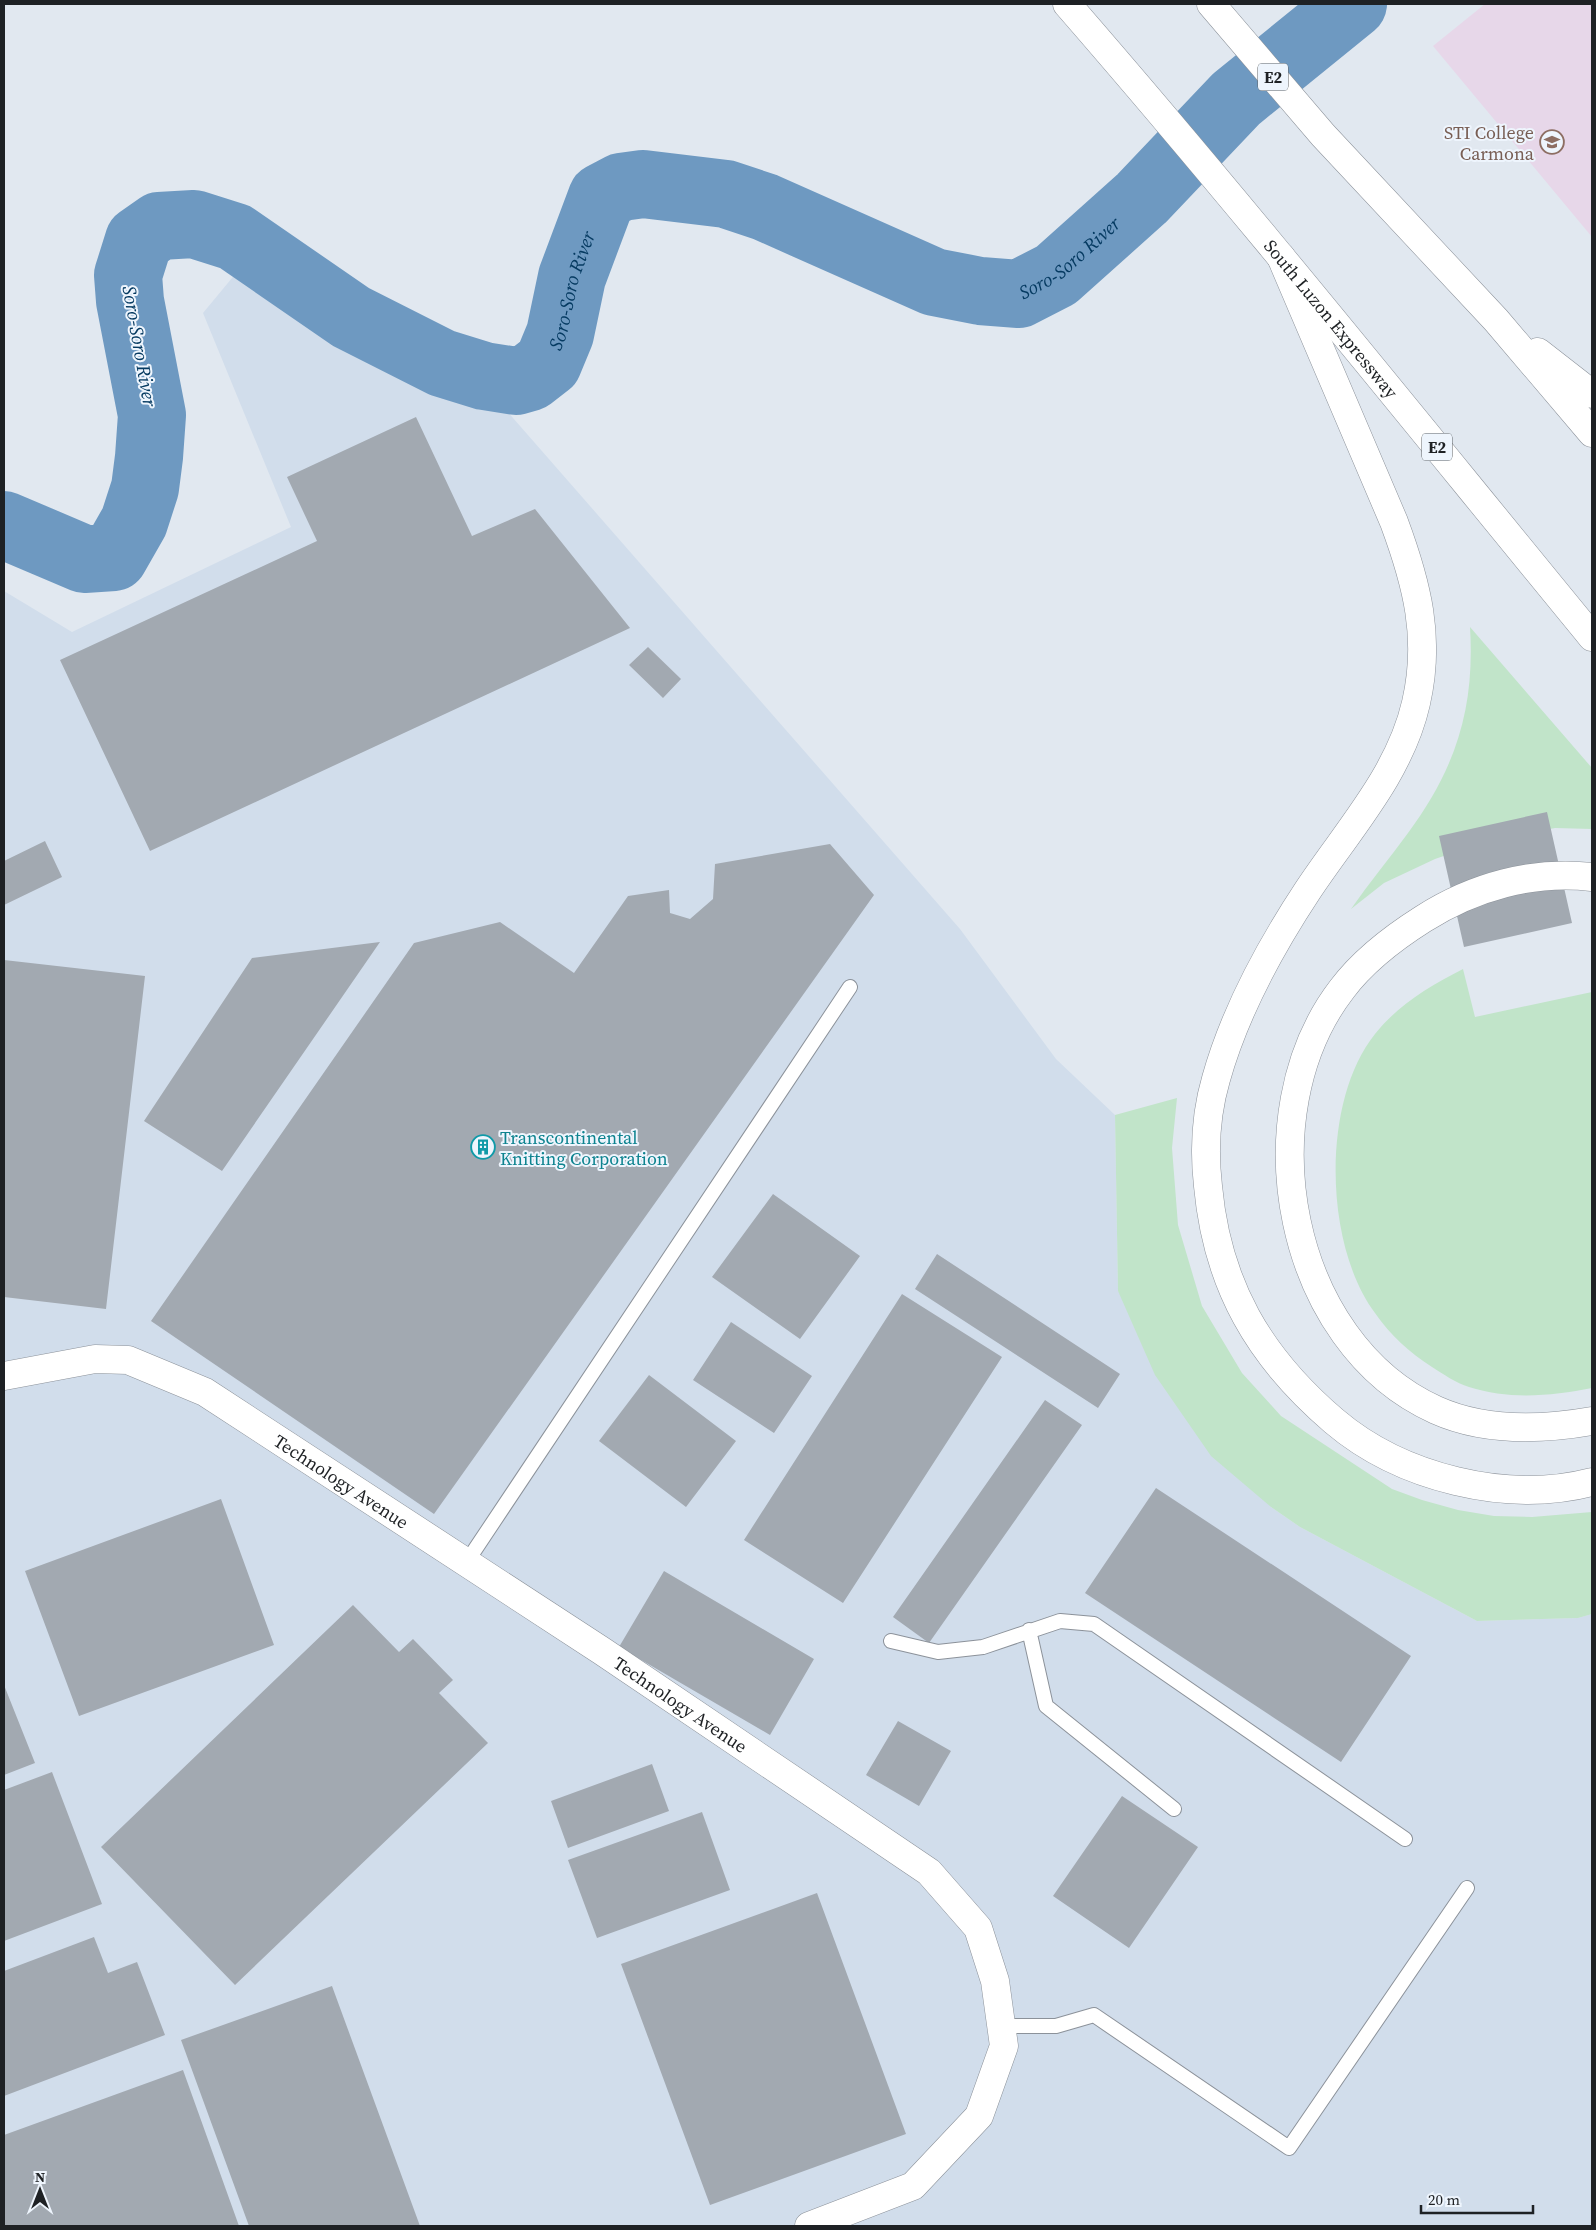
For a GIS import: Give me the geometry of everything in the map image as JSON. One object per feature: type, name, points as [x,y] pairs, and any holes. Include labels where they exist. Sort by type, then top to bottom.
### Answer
[{"type":"main road","name":"South Luzon Expressway","points":[[1067,4],[1281,257],[1592,636]]},
{"type":"main road","name":"E2","points":[[1217,11],[1322,135],[1496,320],[1592,433]]},
{"type":"main road","points":[[1281,257],[1410,563],[1419,602],[1423,637],[1422,670],[1416,705],[1405,738],[1386,775],[1367,806],[1309,889],[1276,942],[1251,987],[1231,1035],[1215,1081],[1207,1126],[1206,1168],[1216,1245],[1233,1290],[1250,1323],[1273,1359],[1309,1400],[1347,1433],[1392,1459],[1432,1475],[1483,1486],[1530,1489],[1580,1485],[1592,1482]]},
{"type":"main road","points":[[1496,320],[1592,394]]},
{"type":"main road","points":[[1592,877],[1546,876],[1506,882],[1473,893],[1439,909],[1400,934],[1368,961],[1342,989],[1322,1020],[1306,1054],[1297,1088],[1292,1122],[1290,1158],[1297,1229],[1307,1262],[1336,1322],[1354,1348],[1377,1371],[1403,1392],[1436,1410],[1469,1422],[1531,1428],[1566,1426],[1592,1421]]},
{"type":"main road","name":"Technology Avenue","points":[[4,1376],[95,1359],[128,1360],[205,1392],[602,1651],[929,1872],[978,1928],[995,1981],[1004,2046],[979,2116],[913,2186],[809,2226]]},
{"type":"lane","points":[[466,1563],[850,987]]},
{"type":"lane","points":[[892,1641],[938,1652],[983,1647],[1060,1621],[1094,1624],[1405,1839]]},
{"type":"lane","points":[[1029,1630],[1046,1706],[1174,1809]]},
{"type":"lane","points":[[1002,2026],[1056,2026],[1094,2015],[1289,2148],[1467,1888]]},
{"type":"shaded area","name":"STI College Carmona","points":[[1485,4],[1592,4],[1592,237],[1433,46]]},
{"type":"shaded area","points":[[237,272],[506,410],[960,929],[1056,1059],[1115,1115],[1118,1291],[1271,1507],[1300,1527],[1477,1621],[1578,1618],[1592,1614],[1592,2226],[4,2226],[4,591],[72,632],[291,527],[203,313]]},
{"type":"green space","points":[[1470,627],[1592,768],[1592,829],[1555,828],[1487,841],[1435,859],[1384,883],[1351,909],[1425,809],[1450,761],[1465,711],[1471,656]]},
{"type":"green space","points":[[1463,969],[1475,1017],[1592,992],[1592,1388],[1546,1395],[1499,1394],[1464,1385],[1450,1378],[1408,1350],[1381,1321],[1358,1284],[1346,1250],[1338,1213],[1336,1173],[1338,1134],[1345,1096],[1357,1062],[1375,1034],[1394,1014],[1427,989]]},
{"type":"green space","points":[[1177,1098],[1172,1148],[1178,1225],[1202,1306],[1242,1373],[1281,1416],[1392,1489],[1458,1510],[1494,1516],[1532,1517],[1592,1512],[1592,1614],[1578,1618],[1477,1621],[1300,1527],[1271,1507],[1211,1456],[1155,1375],[1118,1291],[1115,1115]]},
{"type":"building","points":[[416,417],[472,536],[535,509],[630,628],[150,851],[60,660],[317,541],[287,477]]},
{"type":"building","points":[[648,647],[681,679],[663,698],[629,665]]},
{"type":"building","points":[[1547,812],[1572,923],[1464,947],[1439,836]]},
{"type":"building","points":[[45,841],[62,877],[4,905],[4,861]]},
{"type":"building","name":"Transcontinental Knitting Corporation","points":[[830,844],[874,895],[434,1514],[151,1321],[414,943],[500,922],[574,973],[628,896],[669,890],[670,913],[690,919],[713,899],[715,864]]},
{"type":"building","points":[[380,942],[222,1171],[144,1121],[252,958]]},
{"type":"building","points":[[4,960],[145,976],[106,1309],[4,1297]]},
{"type":"building","points":[[773,1194],[860,1256],[800,1339],[712,1277]]},
{"type":"building","points":[[937,1254],[1120,1374],[1098,1408],[915,1289]]},
{"type":"building","points":[[902,1294],[1002,1357],[843,1603],[744,1540]]},
{"type":"building","points":[[731,1322],[812,1376],[774,1433],[693,1380]]},
{"type":"building","points":[[649,1375],[736,1441],[686,1507],[599,1441]]},
{"type":"building","points":[[1045,1400],[1082,1425],[929,1643],[893,1617]]},
{"type":"building","points":[[1156,1488],[1411,1656],[1341,1762],[1085,1593]]},
{"type":"building","points":[[221,1499],[274,1645],[79,1716],[25,1571]]},
{"type":"building","points":[[664,1571],[814,1659],[770,1735],[619,1647]]},
{"type":"building","points":[[353,1605],[399,1652],[413,1639],[453,1680],[439,1693],[488,1743],[235,1985],[101,1847]]},
{"type":"building","points":[[4,1685],[35,1763],[4,1775]]},
{"type":"building","points":[[898,1721],[951,1751],[919,1806],[866,1775]]},
{"type":"building","points":[[652,1764],[669,1811],[568,1848],[551,1801]]},
{"type":"building","points":[[52,1772],[102,1904],[4,1941],[4,1790]]},
{"type":"building","points":[[1122,1796],[1198,1847],[1129,1948],[1053,1896]]},
{"type":"building","points":[[702,1812],[730,1890],[597,1938],[568,1860]]},
{"type":"building","points":[[817,1893],[906,2134],[710,2205],[621,1964]]},
{"type":"building","points":[[94,1937],[108,1973],[137,1962],[165,2035],[4,2096],[4,1971]]},
{"type":"building","points":[[332,1986],[420,2226],[249,2226],[181,2040]]},
{"type":"building","points":[[183,2070],[239,2226],[4,2226],[4,2135]]},
{"type":"waterway","name":"Soro-Soro River","points":[[4,525],[84,559],[114,557],[134,522],[145,488],[152,415],[130,301],[128,275],[139,240],[159,226],[194,224],[235,237],[351,317],[442,363],[484,376],[516,381],[530,377],[548,363],[560,334],[572,277],[602,197],[621,187],[643,184],[726,194],[765,207],[934,282],[980,291],[1019,294],[1056,275],[1142,198],[1236,99],[1353,4]]},
{"type":"place","name":"STI College Carmona","points":[[1552,142]]},
{"type":"place","name":"Transcontinental Knitting Corporation","points":[[483,1147]]}]
